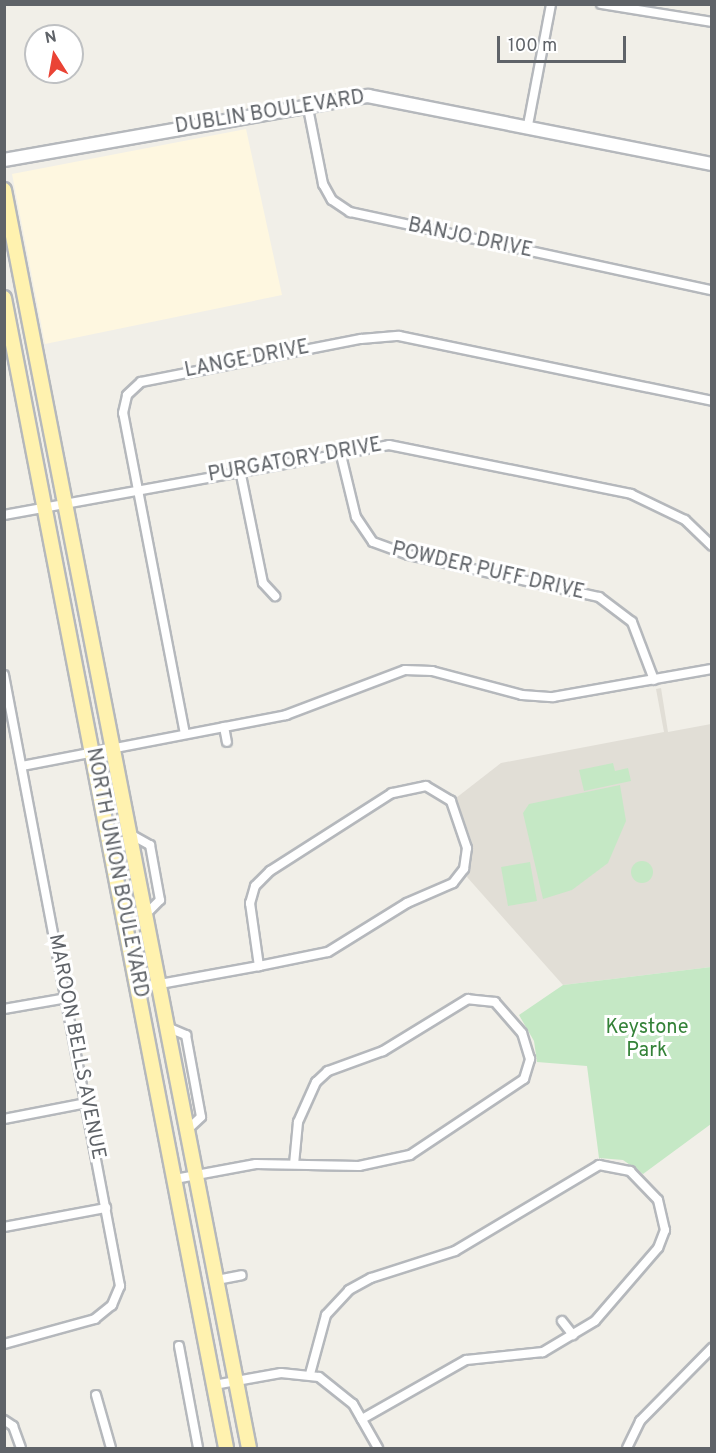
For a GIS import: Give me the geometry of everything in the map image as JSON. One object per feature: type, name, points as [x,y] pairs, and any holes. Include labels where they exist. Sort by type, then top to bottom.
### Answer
[{"type":"main road","name":"DUBLIN BOULEVARD","points":[[4,160],[307,103],[385,97],[711,164]]},
{"type":"main road","name":"NORTH UNION BOULEVARD","points":[[4,190],[249,1449]]},
{"type":"main road","name":"NORTH UNION BOULEVARD","points":[[4,298],[226,1449]]},
{"type":"street","points":[[528,125],[551,4]]},
{"type":"street","points":[[601,4],[711,22]]},
{"type":"street","name":"BANJO DRIVE","points":[[307,103],[327,193],[350,212],[711,291]]},
{"type":"street","name":"LANGE DRIVE","points":[[185,734],[123,413],[133,387],[150,379],[361,339],[419,339],[711,401]]},
{"type":"street","name":"PURGATORY DRIVE","points":[[4,515],[340,451],[403,446],[631,494],[685,520],[711,546]]},
{"type":"street","name":"POWDER PUFF DRIVE","points":[[340,451],[356,517],[374,542],[409,555],[599,597],[632,622],[654,680]]},
{"type":"street","points":[[240,470],[263,583],[275,596]]},
{"type":"street","points":[[22,766],[299,712],[405,670],[432,670],[543,697],[711,669]]},
{"type":"street","name":"MAROON BELLS AVENUE","points":[[4,675],[120,1276],[112,1305],[86,1323],[4,1344]]},
{"type":"street","points":[[224,727],[227,742]]},
{"type":"street","points":[[138,988],[259,966],[337,949],[407,903],[453,883],[464,869],[467,848],[451,801],[426,786],[392,793],[270,871],[255,886],[250,903],[259,966]]},
{"type":"street","points":[[4,1010],[67,998]]},
{"type":"street","points":[[175,1179],[294,1164],[369,1166],[410,1155],[524,1079],[530,1059],[522,1033],[495,1002],[468,999],[383,1051],[328,1071],[316,1082],[298,1122],[294,1164]]},
{"type":"street","points":[[4,1119],[87,1103]]},
{"type":"street","points":[[310,1374],[326,1316],[361,1283],[455,1251],[599,1165],[620,1166],[642,1180],[662,1208],[662,1239],[603,1314],[543,1352],[466,1360],[362,1419]]},
{"type":"street","points":[[4,1227],[106,1208]]},
{"type":"street","points":[[217,1280],[242,1275]]},
{"type":"street","points":[[562,1320],[573,1335]]},
{"type":"street","points":[[179,1346],[198,1449]]},
{"type":"street","points":[[627,1449],[640,1421],[711,1348]]},
{"type":"street","points":[[214,1386],[281,1373],[310,1374],[337,1388],[362,1419],[378,1449]]},
{"type":"street","points":[[96,1395],[111,1449]]},
{"type":"street","points":[[4,1420],[13,1425],[21,1449]]},
{"type":"shaded area","points":[[246,129],[282,295],[45,344],[12,174]]},
{"type":"shaded area","points":[[661,688],[668,732],[711,724],[711,967],[563,985],[467,877],[473,845],[456,798],[501,763],[664,732],[656,689]]},
{"type":"green space","points":[[613,763],[615,771],[628,768],[631,781],[584,791],[579,770]]},
{"type":"green space","points":[[620,785],[626,821],[608,863],[572,890],[543,899],[523,813],[529,804]]},
{"type":"green space","points":[[642,861],[650,864],[653,872],[650,880],[642,883],[634,880],[631,872],[634,864]]},
{"type":"green space","points":[[530,862],[537,901],[508,906],[501,867]]},
{"type":"green space","name":"Keystone Park","points":[[711,967],[711,1124],[643,1174],[623,1160],[599,1158],[587,1066],[537,1062],[534,1041],[519,1015],[563,985]]}]
